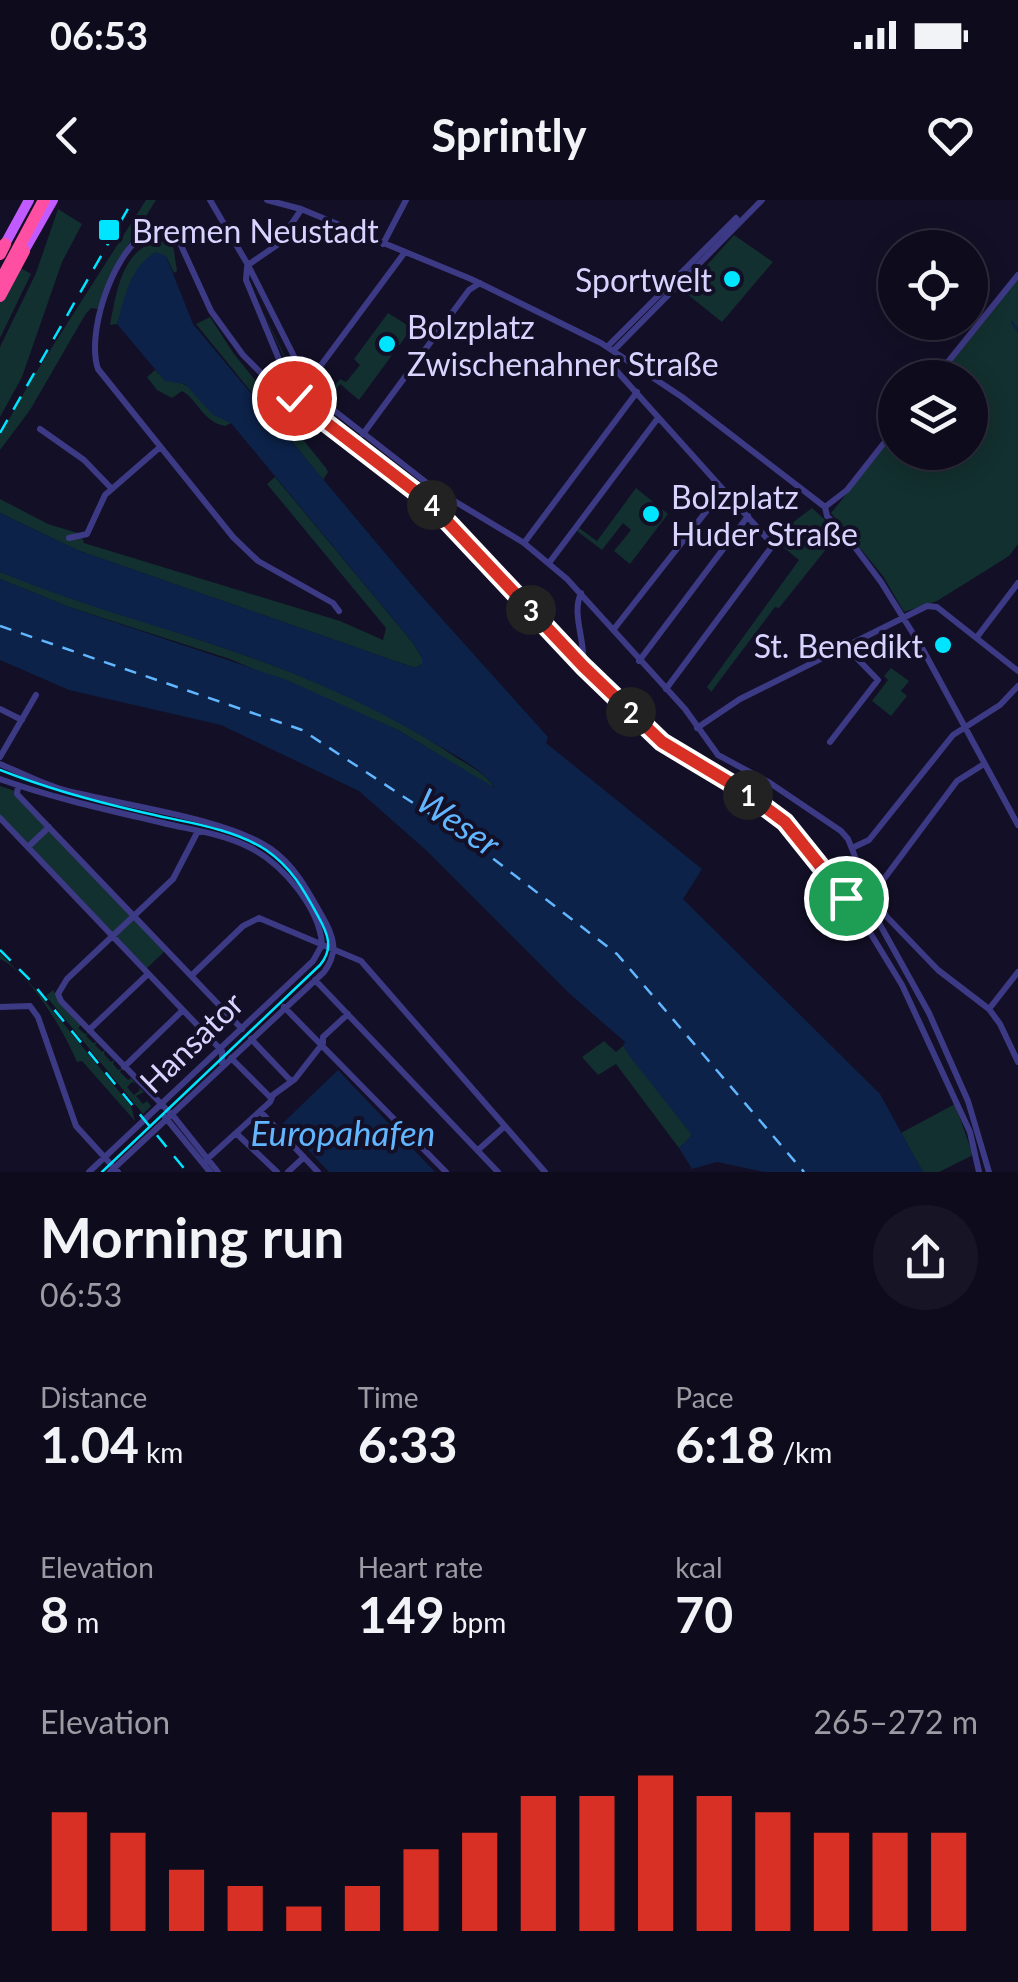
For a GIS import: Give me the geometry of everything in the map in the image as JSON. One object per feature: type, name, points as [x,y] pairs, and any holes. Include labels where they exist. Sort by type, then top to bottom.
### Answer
[{"type":"highway","points":[[0,268],[41,200]]},
{"type":"highway","points":[[0,282],[41,200]]},
{"type":"highway","points":[[0,296],[24,251]]},
{"type":"main road","points":[[29,200],[3,241],[24,251],[53,200]]},
{"type":"street","points":[[267,200],[301,209],[471,279],[610,348],[694,406],[825,508],[827,516],[872,569],[922,648],[1018,825]]},
{"type":"street","points":[[383,244],[406,200]]},
{"type":"street","points":[[610,348],[762,200]]},
{"type":"street","points":[[212,201],[306,384],[322,403],[436,490],[524,543],[549,563],[614,628],[718,755],[770,783],[838,829],[852,848],[887,918],[928,961],[989,1009],[1018,1062]]},
{"type":"street","points":[[288,394],[288,381],[246,280],[248,266],[277,245],[301,209]]},
{"type":"street","points":[[339,611],[333,603],[273,570],[245,549],[98,369],[94,352],[102,304],[123,259],[138,238],[158,232],[173,236],[181,244],[211,311],[232,343],[272,384],[429,502],[583,666],[674,752],[742,790],[785,822],[866,926],[902,985],[970,1132],[980,1172]]},
{"type":"street","points":[[306,384],[404,252]]},
{"type":"street","points":[[950,360],[1018,275]]},
{"type":"street","points":[[469,290],[471,279]]},
{"type":"street","points":[[364,434],[469,290],[480,283]]},
{"type":"street","points":[[614,368],[773,544],[666,690]]},
{"type":"street","points":[[524,543],[636,392]]},
{"type":"street","points":[[549,563],[658,418]]},
{"type":"street","points":[[40,428],[84,460],[112,489]]},
{"type":"street","points":[[69,538],[90,530],[102,500],[160,448]]},
{"type":"street","points":[[825,508],[847,490],[878,451]]},
{"type":"street","points":[[614,628],[723,490]]},
{"type":"street","points":[[639,661],[748,516]]},
{"type":"street","points":[[977,637],[1018,584]]},
{"type":"street","points":[[581,593],[577,608],[585,654],[583,666]]},
{"type":"street","points":[[697,728],[740,699],[933,606],[1018,670]]},
{"type":"street","points":[[830,742],[878,680],[845,646]]},
{"type":"street","points":[[852,848],[869,840],[954,735],[1000,705],[1018,686]]},
{"type":"street","points":[[36,695],[0,761],[64,790],[255,839],[279,855],[301,879],[330,928],[335,950]]},
{"type":"street","points":[[0,709],[22,720]]},
{"type":"street","points":[[984,764],[957,780],[870,900],[968,1101],[989,1172]]},
{"type":"street","points":[[0,779],[246,846],[279,867],[304,901],[322,945]]},
{"type":"street","points":[[21,786],[17,794],[242,1028]]},
{"type":"street","points":[[0,818],[220,1049],[224,1060],[218,1070]]},
{"type":"street","points":[[28,848],[49,827]]},
{"type":"street","points":[[198,831],[172,879],[60,987],[61,1001],[218,1172]]},
{"type":"street","points":[[192,976],[253,919],[264,920],[361,961],[544,1172]]},
{"type":"street","name":"Hansator","points":[[89,1172],[313,961],[322,945]]},
{"type":"street","name":"Hansator","points":[[114,1171],[315,980],[330,963],[335,950]]},
{"type":"street","points":[[989,1009],[1018,972]]},
{"type":"street","points":[[89,1030],[148,974]]},
{"type":"street","points":[[315,980],[498,1172]]},
{"type":"street","points":[[902,985],[910,980]]},
{"type":"street","points":[[0,1007],[30,1006],[38,1017],[76,1126],[114,1171]]},
{"type":"street","points":[[284,1007],[446,1172]]},
{"type":"street","points":[[124,1066],[183,1010]]},
{"type":"street","points":[[205,1160],[292,1082],[323,1043],[323,1037],[348,1014]]},
{"type":"street","points":[[251,1039],[292,1082]]},
{"type":"street","points":[[231,1058],[272,1098]]},
{"type":"street","points":[[260,1111],[314,1171]]},
{"type":"street","points":[[478,1150],[505,1126]]},
{"type":"street","points":[[236,1133],[276,1172]]},
{"type":"street","points":[[288,1172],[304,1157]]},
{"type":"street","points":[[205,1160],[210,1172]]},
{"type":"green space","points":[[146,200],[156,200],[125,250],[98,309],[91,308],[85,315],[30,410],[0,450],[0,435],[33,377]]},
{"type":"green space","points":[[58,209],[82,224],[62,262],[22,377],[0,417],[0,347],[36,273]]},
{"type":"green space","name":"Sportwelt","points":[[734,235],[773,262],[722,322],[687,294],[707,281],[699,274]]},
{"type":"green space","points":[[161,241],[173,245],[177,271],[174,273],[166,256],[132,278],[117,324],[110,325],[118,286],[129,262],[137,252]]},
{"type":"green space","points":[[19,267],[31,274],[0,338],[0,302]]},
{"type":"green space","points":[[1018,279],[1018,544],[1009,556],[937,601],[904,612],[883,576],[831,513],[878,455],[878,470],[988,470],[988,360],[953,360],[969,340],[988,340],[988,316]]},
{"type":"green space","points":[[251,288],[298,383],[310,399],[442,501],[439,506],[305,401]]},
{"type":"green space","points":[[388,313],[412,328],[359,400],[340,384],[329,399],[326,397],[340,379],[346,382],[360,365],[354,359]]},
{"type":"green space","points":[[210,317],[234,354],[326,468],[323,480],[196,324]]},
{"type":"green space","points":[[155,370],[190,388],[231,423],[217,424],[182,391],[172,398],[157,390],[147,377]]},
{"type":"green space","points":[[275,477],[413,643],[422,664],[415,668],[77,550],[0,513],[0,499],[48,524],[81,534],[84,543],[340,621],[383,640],[386,628],[267,484]]},
{"type":"green space","points":[[636,488],[668,514],[630,564],[614,551],[631,530],[623,523],[602,550],[577,531],[579,528],[597,541]]},
{"type":"green space","points":[[812,508],[839,533],[779,608],[775,607],[711,692],[707,687],[799,560],[772,538]]},
{"type":"green space","points":[[0,572],[233,651],[347,696],[471,766],[495,789],[398,730],[230,659],[69,607],[0,579]]},
{"type":"green space","points":[[891,668],[909,681],[901,691],[907,696],[891,716],[872,701],[888,680],[884,676]]},
{"type":"green space","points":[[0,786],[15,791],[165,951],[147,968],[0,815]]},
{"type":"green space","points":[[0,953],[36,990],[131,1106],[135,1121],[82,1061],[77,1062],[44,1004],[22,976],[0,959]]},
{"type":"green space","points":[[53,990],[81,1025],[78,1028],[88,1033],[86,1036],[93,1043],[97,1042],[95,1045],[102,1052],[105,1050],[104,1054],[111,1062],[114,1060],[113,1064],[122,1069],[120,1072],[128,1080],[136,1083],[127,1087],[134,1095],[140,1090],[138,1087],[144,1092],[136,1096],[151,1106],[143,1114],[46,996]]},
{"type":"green space","points":[[604,1041],[616,1052],[623,1046],[630,1052],[692,1135],[679,1148],[616,1064],[598,1075],[582,1057]]},
{"type":"green space","points":[[955,1104],[973,1155],[939,1172],[923,1172],[901,1133]]},
{"type":"water","name":"Weser","points":[[156,252],[166,256],[193,324],[416,590],[548,737],[546,743],[702,869],[683,899],[880,1094],[923,1172],[764,1172],[717,1162],[692,1169],[679,1148],[692,1135],[631,1058],[623,1046],[625,1042],[359,791],[221,725],[69,690],[0,660],[0,579],[69,607],[287,680],[398,730],[495,788],[483,774],[458,757],[322,686],[233,651],[0,572],[0,513],[77,550],[415,668],[422,664],[413,643],[231,423],[213,415],[185,384],[165,381],[117,324],[134,274]]},
{"type":"water","name":"Europahafen","points":[[338,1070],[435,1172],[329,1172],[283,1123]]},
{"type":"waterway","points":[[1012,322],[1018,331]]},
{"type":"ferry route","points":[[0,626],[302,730],[465,837],[617,954],[804,1172]]},
{"type":"tram line","points":[[0,770],[69,794],[205,826],[252,842],[290,871],[327,935],[327,953],[320,965],[102,1172]]},
{"type":"railway","points":[[0,433],[133,200]]},
{"type":"railway","points":[[0,950],[30,980],[187,1172]]},
{"type":"place","name":"Bremen Neustadt","points":[[109,230]]},
{"type":"place","name":"Sportwelt","points":[[732,279]]},
{"type":"place","name":"Bolzplatz Zwischenahner Straße","points":[[387,344]]},
{"type":"place","name":"Bolzplatz Huder Straße","points":[[651,514]]},
{"type":"place","name":"St. Benedikt","points":[[943,645]]},
{"type":"route","points":[[294,398],[429,502],[583,666],[662,742],[742,790],[785,822],[846,898]]}]
